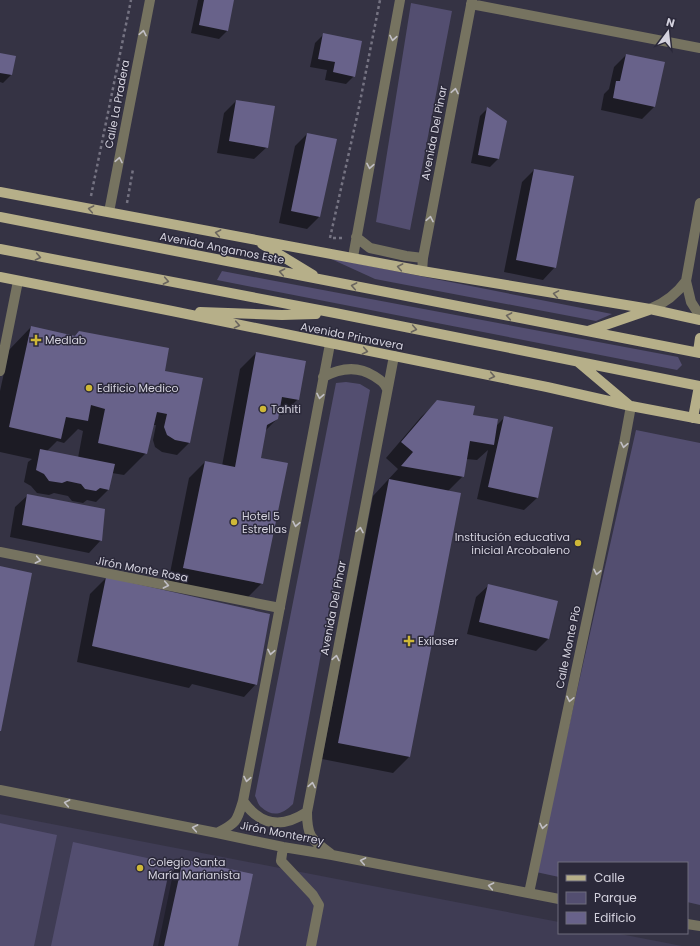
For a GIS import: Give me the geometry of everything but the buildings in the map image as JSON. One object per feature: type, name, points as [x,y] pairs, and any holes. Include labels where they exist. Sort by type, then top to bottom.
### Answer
[{"type":"main road","points":[[0,192],[422,271],[650,309],[700,320]]},
{"type":"main road","name":"Avenida Angamos Este","points":[[0,217],[320,279]]},
{"type":"main road","points":[[257,240],[320,279],[699,352],[700,338]]},
{"type":"main road","name":"Avenida Primavera","points":[[0,249],[335,313],[699,386]]},
{"type":"main road","name":"Avenida Primavera","points":[[0,277],[547,387],[631,406],[697,418]]},
{"type":"main road","points":[[586,331],[650,309]]},
{"type":"main road","points":[[172,311],[282,315],[335,313]]},
{"type":"main road","points":[[577,361],[631,406]]},
{"type":"main road","points":[[697,418],[699,386]]},
{"type":"street","name":"Calle La Pradera","points":[[109,212],[150,0]]},
{"type":"street","points":[[353,257],[400,0]]},
{"type":"street","points":[[472,2],[700,48]]},
{"type":"street","name":"Avenida Del Pinar","points":[[422,271],[423,258],[472,2]]},
{"type":"street","points":[[700,203],[686,281],[691,302],[700,316]]},
{"type":"street","points":[[357,236],[370,248],[423,258]]},
{"type":"street","points":[[0,371],[18,281]]},
{"type":"street","points":[[650,309],[661,305],[679,291],[686,281]]},
{"type":"street","points":[[217,833],[234,823],[238,818],[243,801],[330,344]]},
{"type":"street","name":"Avenida Del Pinar","points":[[332,855],[317,844],[310,836],[307,828],[307,812],[394,356]]},
{"type":"street","points":[[324,378],[334,372],[346,368],[358,369],[370,373],[384,382],[388,389]]},
{"type":"street","name":"Calle Monte Pio","points":[[529,893],[623,452],[631,406]]},
{"type":"street","name":"Jirón Monte Rosa","points":[[0,552],[280,608]]},
{"type":"street","name":"Jirón Monterrey","points":[[0,790],[283,847],[332,855],[558,899]]},
{"type":"street","points":[[243,801],[250,811],[260,818],[272,822],[284,822],[296,819],[307,812]]},
{"type":"street","points":[[283,847],[281,861],[313,895],[318,905],[311,946]]},
{"type":"street","points":[[688,924],[700,926]]},
{"type":"path","points":[[88,208],[131,0]]},
{"type":"path","points":[[357,236],[339,239],[330,238],[358,112],[380,0]]},
{"type":"shaded area","name":"Colegio Santa María Marianista","points":[[0,814],[558,922],[558,934],[620,934],[682,946],[0,946]]},
{"type":"green space","points":[[411,3],[452,11],[410,230],[376,222]]},
{"type":"green space","points":[[329,258],[612,314],[596,321],[375,279]]},
{"type":"green space","points":[[222,271],[678,357],[682,365],[677,370],[217,280]]},
{"type":"green space","points":[[346,382],[360,384],[370,390],[293,804],[282,812],[274,814],[260,806],[255,796],[336,383]]},
{"type":"green space","points":[[636,430],[700,443],[700,905],[688,902],[688,862],[558,862],[558,877],[536,872]]},
{"type":"green space","points":[[0,823],[57,835],[34,946],[0,946]]},
{"type":"green space","points":[[73,842],[175,864],[158,946],[51,946]]},
{"type":"place","name":"Medlab","points":[[36,340]]},
{"type":"place","name":"Edificio Medico","points":[[89,388]]},
{"type":"place","name":"Tahiti","points":[[263,409]]},
{"type":"place","name":"Hotel 5 Estrellas","points":[[234,522]]},
{"type":"place","name":"Institución educativa inicial Arcobaleno","points":[[578,543]]},
{"type":"place","name":"Exilaser","points":[[409,641]]},
{"type":"place","name":"Colegio Santa María Marianista","points":[[140,868]]}]
